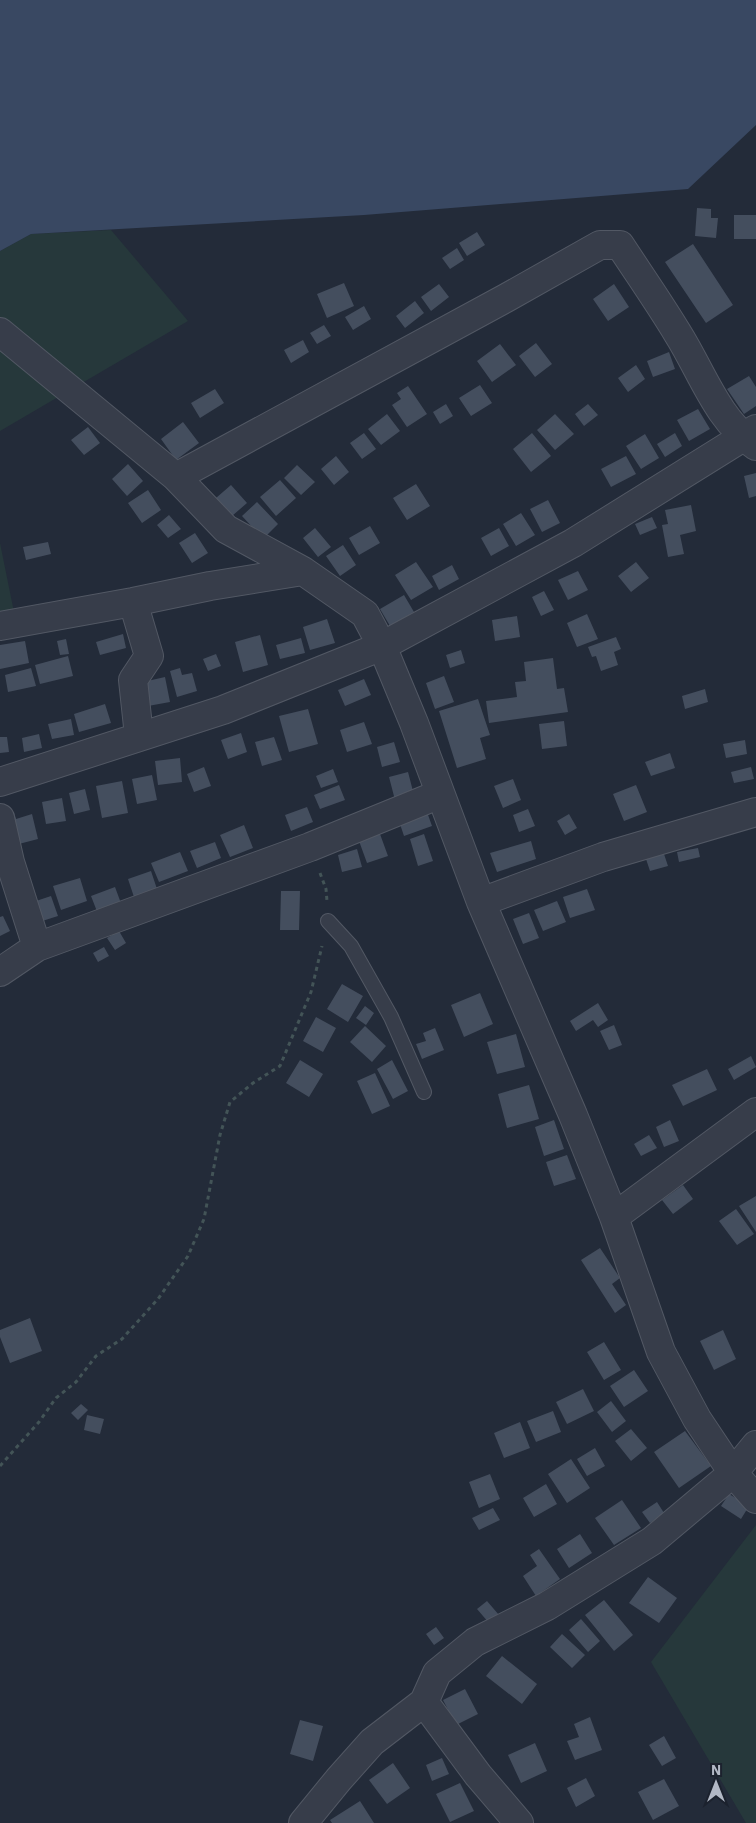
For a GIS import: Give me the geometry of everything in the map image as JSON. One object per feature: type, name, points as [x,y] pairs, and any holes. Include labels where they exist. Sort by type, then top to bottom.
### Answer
[{"type":"street","points":[[0,782],[223,710],[382,646],[573,542],[751,437],[718,407],[679,335],[620,244],[600,245],[498,303],[176,477]]},
{"type":"street","points":[[0,332],[176,477],[226,530],[302,572],[365,614],[382,646],[414,723],[481,902],[573,1115],[614,1216],[661,1352],[697,1420],[733,1473],[756,1499]]},
{"type":"street","points":[[0,626],[210,586],[302,572]]},
{"type":"street","points":[[133,602],[149,656],[133,680],[139,736]]},
{"type":"street","points":[[0,972],[37,947],[310,847],[440,794]]},
{"type":"street","points":[[481,902],[603,857],[756,812]]},
{"type":"street","points":[[0,818],[10,862],[37,947]]},
{"type":"street","points":[[614,1216],[756,1112]]},
{"type":"street","points":[[303,1823],[372,1742],[424,1702],[437,1673],[475,1642],[547,1606],[652,1541],[733,1473],[756,1445]]},
{"type":"street","points":[[424,1702],[478,1775],[519,1823]]},
{"type":"lane","points":[[328,921],[351,946],[391,1017],[424,1092]]},
{"type":"path","points":[[0,1466],[39,1422],[56,1398],[76,1382],[96,1356],[122,1339],[158,1299],[188,1256],[204,1219],[220,1135],[230,1102],[253,1083],[280,1066],[311,992],[328,921],[326,889],[310,847]]},
{"type":"shaded area","points":[[111,230],[188,321],[0,431],[0,251],[31,234]]},
{"type":"shaded area","points":[[0,543],[16,622],[0,625]]},
{"type":"shaded area","points":[[756,1525],[756,1823],[746,1823],[651,1662]]},
{"type":"water","points":[[0,0],[756,0],[756,125],[688,189],[364,215],[31,234],[0,251]]},
{"type":"building","points":[[697,208],[711,209],[711,218],[718,218],[716,238],[695,236]]},
{"type":"building","points":[[734,215],[756,215],[756,239],[734,239]]},
{"type":"building","points":[[477,232],[485,245],[467,256],[459,243]]},
{"type":"building","points":[[693,244],[733,305],[706,323],[665,262]]},
{"type":"building","points":[[457,248],[464,260],[450,269],[442,258]]},
{"type":"building","points":[[344,283],[354,306],[327,318],[317,294]]},
{"type":"building","points":[[439,284],[449,297],[431,311],[421,297]]},
{"type":"building","points":[[614,284],[629,307],[608,321],[593,299]]},
{"type":"building","points":[[415,301],[424,313],[405,328],[396,316]]},
{"type":"building","points":[[364,306],[371,319],[353,330],[345,317]]},
{"type":"building","points":[[324,325],[331,336],[317,344],[310,333]]},
{"type":"building","points":[[303,340],[309,352],[291,363],[284,350]]},
{"type":"building","points":[[536,343],[552,364],[535,377],[519,356]]},
{"type":"building","points":[[500,344],[516,365],[492,382],[477,361]]},
{"type":"building","points":[[669,352],[675,369],[653,377],[647,361]]},
{"type":"building","points":[[636,365],[645,379],[628,392],[618,378]]},
{"type":"building","points":[[749,376],[756,387],[756,406],[744,414],[727,389]]},
{"type":"building","points":[[480,385],[492,403],[471,416],[459,398]]},
{"type":"building","points":[[408,386],[427,414],[407,427],[392,405],[401,399],[397,393]]},
{"type":"building","points":[[215,389],[224,403],[200,418],[191,403]]},
{"type":"building","points":[[446,404],[453,416],[440,424],[433,412]]},
{"type":"building","points":[[588,404],[598,415],[584,426],[575,414]]},
{"type":"building","points":[[698,409],[710,429],[689,441],[677,420]]},
{"type":"building","points":[[387,414],[400,431],[381,445],[368,429]]},
{"type":"building","points":[[555,414],[574,434],[555,450],[537,430]]},
{"type":"building","points":[[183,422],[199,443],[176,460],[161,439]]},
{"type":"building","points":[[88,427],[100,443],[84,455],[71,440]]},
{"type":"building","points":[[364,433],[376,449],[362,459],[350,443]]},
{"type":"building","points":[[532,433],[551,456],[531,472],[513,449]]},
{"type":"building","points":[[675,433],[682,446],[665,457],[657,444]]},
{"type":"building","points":[[645,434],[659,458],[641,469],[626,446]]},
{"type":"building","points":[[336,456],[349,472],[334,485],[321,469]]},
{"type":"building","points":[[626,456],[636,474],[611,487],[601,469]]},
{"type":"building","points":[[128,464],[143,481],[127,496],[112,479]]},
{"type":"building","points":[[297,465],[315,482],[301,495],[284,478]]},
{"type":"building","points":[[756,473],[756,496],[749,498],[744,476]]},
{"type":"building","points":[[280,480],[296,498],[276,516],[260,497]]},
{"type":"building","points":[[416,484],[430,506],[407,520],[393,498]]},
{"type":"building","points":[[231,485],[247,503],[232,516],[216,498]]},
{"type":"building","points":[[148,490],[161,510],[142,523],[128,503]]},
{"type":"building","points":[[548,500],[560,523],[542,532],[530,509]]},
{"type":"building","points":[[257,502],[278,524],[263,539],[242,516]]},
{"type":"building","points":[[691,505],[696,531],[680,535],[684,554],[668,557],[662,525],[668,524],[665,510]]},
{"type":"building","points":[[521,513],[535,535],[516,546],[503,524]]},
{"type":"building","points":[[169,515],[181,529],[168,538],[157,525]]},
{"type":"building","points":[[652,517],[657,528],[640,535],[635,524]]},
{"type":"building","points":[[370,526],[380,543],[359,555],[349,538]]},
{"type":"building","points":[[315,528],[331,547],[318,557],[303,538]]},
{"type":"building","points":[[499,528],[509,546],[491,556],[481,538]]},
{"type":"building","points":[[195,533],[208,553],[192,563],[179,543]]},
{"type":"building","points":[[48,542],[51,554],[26,560],[23,547]]},
{"type":"building","points":[[343,545],[356,565],[340,576],[326,556]]},
{"type":"building","points":[[416,562],[433,587],[411,600],[395,575]]},
{"type":"building","points":[[636,562],[649,578],[631,592],[618,576]]},
{"type":"building","points":[[452,565],[459,579],[439,590],[432,576]]},
{"type":"building","points":[[578,571],[588,590],[568,600],[558,580]]},
{"type":"building","points":[[544,591],[554,610],[541,616],[532,597]]},
{"type":"building","points":[[404,595],[414,612],[390,626],[380,609]]},
{"type":"building","points":[[587,614],[598,639],[577,647],[567,623]]},
{"type":"building","points":[[517,616],[520,637],[495,641],[492,620]]},
{"type":"building","points":[[327,619],[335,643],[310,650],[303,627]]},
{"type":"building","points":[[123,634],[126,648],[100,655],[96,642]]},
{"type":"building","points":[[260,635],[268,665],[243,672],[235,642]]},
{"type":"building","points":[[616,637],[621,649],[614,652],[618,665],[601,671],[596,656],[592,657],[588,647]]},
{"type":"building","points":[[301,638],[305,653],[280,659],[276,645]]},
{"type":"building","points":[[66,639],[69,654],[60,655],[57,641]]},
{"type":"building","points":[[25,641],[29,663],[0,669],[0,645]]},
{"type":"building","points":[[461,650],[465,663],[450,668],[446,655]]},
{"type":"building","points":[[216,654],[221,666],[208,671],[203,659]]},
{"type":"building","points":[[68,656],[73,676],[40,684],[35,665]]},
{"type":"building","points":[[553,658],[557,689],[564,688],[568,712],[489,723],[486,701],[517,697],[515,682],[526,681],[524,662]]},
{"type":"building","points":[[31,668],[36,686],[8,692],[5,675]]},
{"type":"building","points":[[180,668],[182,675],[192,673],[197,691],[177,697],[170,671]]},
{"type":"building","points":[[444,676],[454,702],[435,709],[426,683]]},
{"type":"building","points":[[165,677],[170,702],[148,706],[143,682]]},
{"type":"building","points":[[364,679],[371,695],[345,706],[338,690]]},
{"type":"building","points":[[705,689],[708,702],[685,709],[682,696]]},
{"type":"building","points":[[478,699],[490,735],[480,738],[486,759],[457,768],[439,711]]},
{"type":"building","points":[[105,704],[111,723],[79,732],[74,714]]},
{"type":"building","points":[[308,709],[318,744],[289,752],[279,716]]},
{"type":"building","points":[[71,719],[74,735],[52,739],[48,724]]},
{"type":"building","points":[[564,721],[567,746],[542,749],[539,724]]},
{"type":"building","points":[[364,722],[372,744],[347,752],[340,730]]},
{"type":"building","points":[[241,733],[247,752],[228,759],[221,740]]},
{"type":"building","points":[[39,734],[42,748],[24,752],[22,738]]},
{"type":"building","points":[[0,737],[7,737],[9,752],[0,753]]},
{"type":"building","points":[[274,737],[282,760],[262,766],[255,742]]},
{"type":"building","points":[[745,740],[747,754],[726,758],[723,744]]},
{"type":"building","points":[[394,742],[400,762],[382,767],[377,747]]},
{"type":"building","points":[[670,753],[675,768],[651,776],[645,762]]},
{"type":"building","points":[[180,758],[182,782],[158,785],[155,761]]},
{"type":"building","points":[[204,767],[211,786],[194,792],[187,774]]},
{"type":"building","points":[[751,767],[754,779],[734,783],[731,772]]},
{"type":"building","points":[[333,769],[338,782],[321,788],[316,776]]},
{"type":"building","points":[[408,772],[414,795],[395,800],[389,777]]},
{"type":"building","points":[[152,775],[157,800],[137,804],[132,779]]},
{"type":"building","points":[[513,779],[521,800],[503,808],[494,786]]},
{"type":"building","points":[[122,781],[128,813],[102,818],[96,786]]},
{"type":"building","points":[[339,785],[345,800],[320,809],[314,795]]},
{"type":"building","points":[[636,785],[647,812],[624,821],[613,794]]},
{"type":"building","points":[[85,789],[90,810],[74,814],[69,793]]},
{"type":"building","points":[[62,798],[66,821],[46,824],[42,802]]},
{"type":"building","points":[[307,807],[313,822],[291,831],[285,815]]},
{"type":"building","points":[[528,809],[535,826],[519,832],[513,815]]},
{"type":"building","points":[[14,812],[16,819],[32,814],[38,839],[15,845],[7,814]]},
{"type":"building","points":[[427,812],[432,826],[404,836],[399,821]]},
{"type":"building","points":[[569,814],[577,828],[565,835],[557,821]]},
{"type":"building","points":[[244,825],[253,848],[230,857],[220,835]]},
{"type":"building","points":[[380,834],[388,856],[367,863],[359,841]]},
{"type":"building","points":[[424,834],[433,861],[418,866],[410,839]]},
{"type":"building","points":[[531,841],[536,859],[497,872],[490,853]]},
{"type":"building","points":[[215,842],[221,858],[197,868],[190,851]]},
{"type":"building","points":[[698,848],[700,857],[679,862],[677,852]]},
{"type":"building","points":[[357,849],[362,867],[342,872],[338,855]]},
{"type":"building","points":[[180,852],[188,871],[159,882],[151,863]]},
{"type":"building","points":[[664,854],[668,866],[650,871],[646,859]]},
{"type":"building","points":[[151,871],[157,889],[134,897],[128,879]]},
{"type":"building","points":[[80,878],[87,901],[61,910],[53,886]]},
{"type":"building","points":[[115,887],[122,906],[98,914],[91,896]]},
{"type":"building","points":[[587,889],[595,910],[570,918],[563,897]]},
{"type":"building","points":[[281,891],[300,891],[299,930],[280,930]]},
{"type":"building","points":[[51,896],[58,916],[36,923],[30,903]]},
{"type":"building","points":[[557,901],[566,922],[543,931],[534,910]]},
{"type":"building","points":[[529,913],[539,938],[523,944],[513,919]]},
{"type":"building","points":[[3,916],[10,931],[0,936],[0,917]]},
{"type":"building","points":[[119,931],[126,943],[115,950],[107,938]]},
{"type":"building","points":[[104,947],[109,956],[98,962],[93,953]]},
{"type":"building","points":[[342,984],[363,996],[348,1022],[327,1009]]},
{"type":"building","points":[[480,993],[493,1024],[464,1037],[451,1005]]},
{"type":"building","points":[[598,1003],[608,1020],[598,1027],[593,1020],[576,1031],[570,1021]]},
{"type":"building","points":[[365,1006],[374,1013],[366,1025],[356,1018]]},
{"type":"building","points":[[316,1017],[336,1028],[323,1052],[303,1041]]},
{"type":"building","points":[[614,1025],[622,1045],[609,1050],[600,1031]]},
{"type":"building","points":[[365,1026],[386,1046],[372,1062],[350,1042]]},
{"type":"building","points":[[435,1028],[444,1050],[422,1059],[416,1044],[426,1041],[423,1033]]},
{"type":"building","points":[[516,1034],[525,1067],[497,1074],[487,1042]]},
{"type":"building","points":[[751,1056],[756,1067],[734,1080],[728,1069]]},
{"type":"building","points":[[300,1060],[323,1074],[309,1097],[286,1083]]},
{"type":"building","points":[[392,1060],[408,1091],[393,1099],[377,1069]]},
{"type":"building","points":[[707,1069],[717,1090],[683,1106],[672,1085]]},
{"type":"building","points":[[375,1073],[390,1106],[372,1114],[357,1081]]},
{"type":"building","points":[[529,1085],[539,1119],[507,1128],[498,1094]]},
{"type":"building","points":[[554,1120],[564,1149],[544,1156],[535,1127]]},
{"type":"building","points":[[670,1120],[679,1141],[664,1147],[656,1127]]},
{"type":"building","points":[[649,1135],[657,1148],[641,1156],[634,1144]]},
{"type":"building","points":[[567,1155],[576,1179],[554,1186],[546,1162]]},
{"type":"building","points":[[683,1185],[693,1199],[673,1214],[662,1200]]},
{"type":"building","points":[[756,1196],[756,1232],[739,1206]]},
{"type":"building","points":[[736,1209],[754,1234],[737,1245],[719,1221]]},
{"type":"building","points":[[600,1248],[620,1278],[612,1284],[626,1305],[615,1313],[581,1260]]},
{"type":"building","points":[[30,1318],[42,1351],[10,1363],[0,1337],[0,1330]]},
{"type":"building","points":[[723,1330],[736,1359],[714,1370],[700,1341]]},
{"type":"building","points":[[604,1342],[621,1370],[604,1380],[587,1352]]},
{"type":"building","points":[[634,1370],[648,1391],[624,1407],[610,1386]]},
{"type":"building","points":[[583,1389],[594,1411],[567,1424],[556,1402]]},
{"type":"building","points":[[611,1401],[626,1421],[612,1432],[597,1412]]},
{"type":"building","points":[[81,1404],[88,1410],[78,1420],[71,1413]]},
{"type":"building","points":[[553,1411],[561,1432],[536,1442],[527,1421]]},
{"type":"building","points":[[87,1415],[104,1419],[100,1434],[84,1430]]},
{"type":"building","points":[[520,1422],[530,1448],[504,1458],[494,1433]]},
{"type":"building","points":[[631,1429],[647,1448],[631,1461],[615,1441]]},
{"type":"building","points":[[685,1431],[711,1466],[679,1488],[654,1452]]},
{"type":"building","points":[[595,1448],[605,1466],[587,1476],[577,1459]]},
{"type":"building","points":[[571,1459],[590,1488],[567,1503],[548,1474]]},
{"type":"building","points":[[490,1474],[500,1499],[479,1508],[469,1482]]},
{"type":"building","points":[[546,1484],[557,1504],[534,1517],[523,1498]]},
{"type":"building","points":[[729,1494],[749,1506],[741,1519],[721,1506]]},
{"type":"building","points":[[622,1500],[641,1528],[614,1545],[595,1518]]},
{"type":"building","points":[[657,1502],[664,1513],[650,1523],[642,1512]]},
{"type":"building","points":[[493,1508],[500,1520],[479,1530],[472,1518]]},
{"type":"building","points":[[580,1534],[592,1553],[569,1568],[557,1549]]},
{"type":"building","points":[[539,1549],[560,1579],[536,1596],[523,1576],[537,1566],[530,1555]]},
{"type":"building","points":[[648,1577],[677,1598],[659,1623],[629,1603]]},
{"type":"building","points":[[604,1600],[633,1635],[614,1651],[585,1615]]},
{"type":"building","points":[[487,1601],[499,1615],[489,1623],[477,1609]]},
{"type":"building","points":[[581,1619],[600,1641],[588,1652],[569,1630]]},
{"type":"building","points":[[436,1627],[444,1638],[434,1645],[426,1634]]},
{"type":"building","points":[[562,1634],[585,1655],[572,1668],[550,1647]]},
{"type":"building","points":[[502,1656],[537,1684],[522,1704],[486,1676]]},
{"type":"building","points":[[465,1689],[478,1714],[456,1725],[443,1700]]},
{"type":"building","points":[[590,1717],[602,1750],[575,1760],[567,1741],[579,1737],[574,1724]]},
{"type":"building","points":[[300,1720],[323,1726],[313,1761],[290,1754]]},
{"type":"building","points":[[664,1736],[676,1758],[662,1766],[649,1745]]},
{"type":"building","points":[[535,1743],[547,1771],[521,1783],[508,1755]]},
{"type":"building","points":[[442,1758],[449,1774],[432,1781],[426,1765]]},
{"type":"building","points":[[393,1763],[410,1788],[387,1804],[369,1780]]},
{"type":"building","points":[[586,1778],[595,1796],[576,1807],[567,1788]]},
{"type":"building","points":[[664,1779],[679,1806],[653,1820],[638,1792]]},
{"type":"building","points":[[460,1783],[474,1811],[450,1822],[436,1794]]},
{"type":"building","points":[[360,1801],[374,1823],[332,1823],[330,1820]]}]
